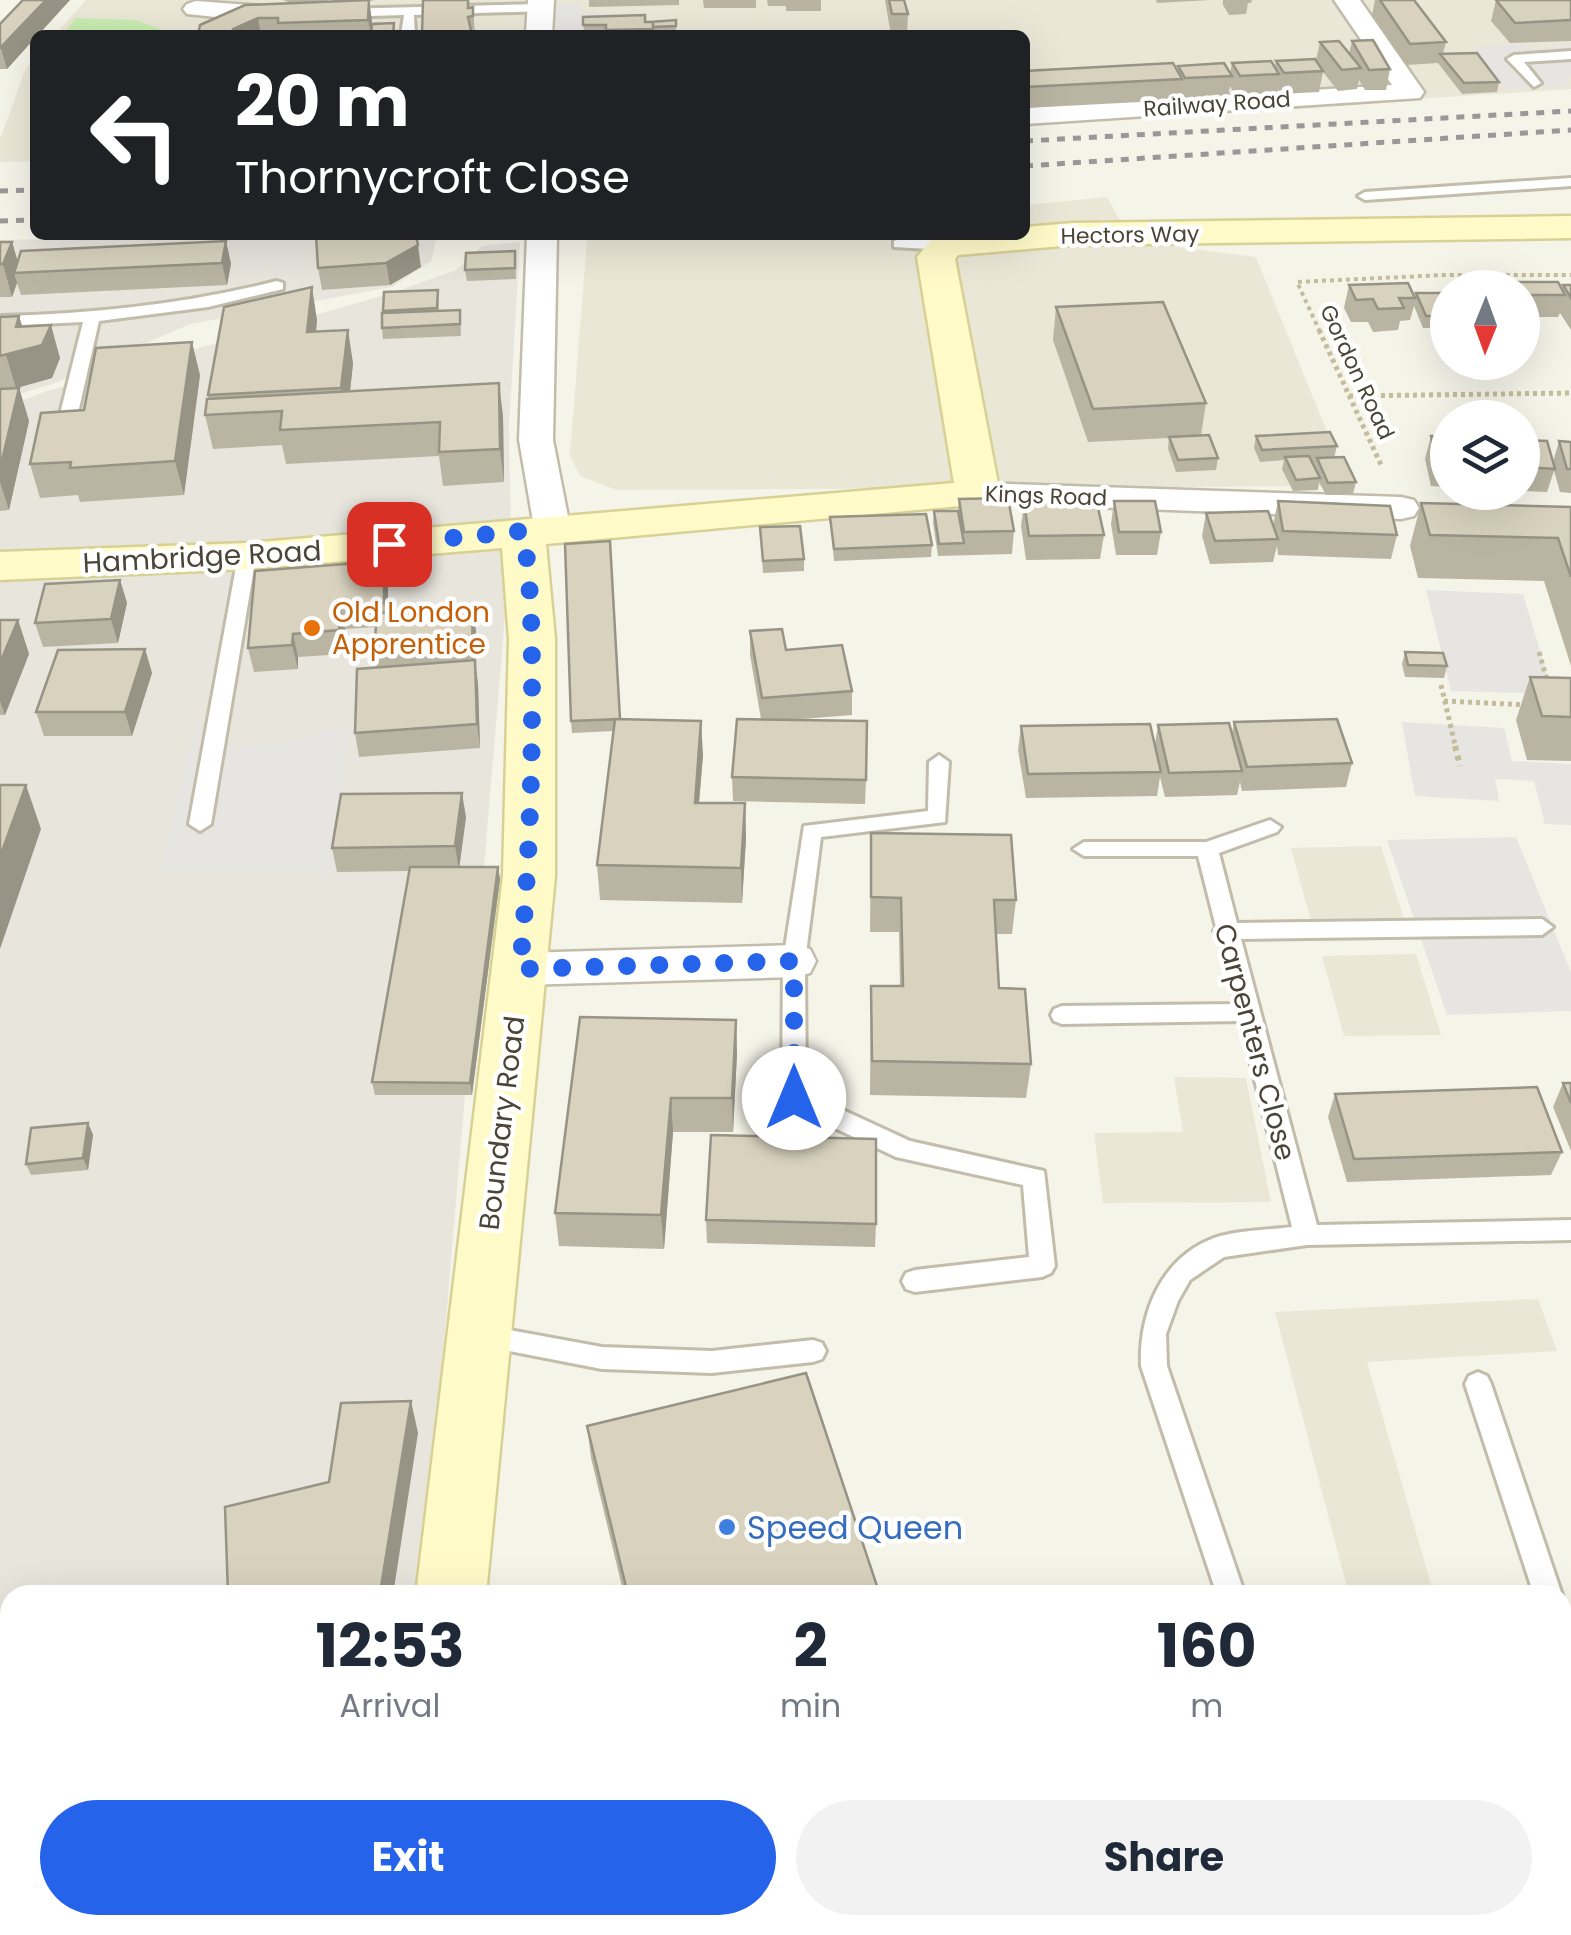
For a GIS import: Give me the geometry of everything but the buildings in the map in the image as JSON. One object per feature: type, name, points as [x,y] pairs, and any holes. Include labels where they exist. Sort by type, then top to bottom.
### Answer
[{"type":"main road","name":"Hectors Way","points":[[1030,238],[1571,227]]},
{"type":"main road","name":"Hectors Way","points":[[947,245],[1004,240]]},
{"type":"main road","points":[[947,245],[936,258],[978,494]]},
{"type":"main road","name":"Kings Road","points":[[537,529],[978,494]]},
{"type":"main road","name":"Hambridge Road","points":[[0,566],[247,556],[537,529]]},
{"type":"main road","name":"Boundary Road","points":[[452,1585],[529,876],[537,529]]},
{"type":"street","name":"Railway Road","points":[[1030,116],[1410,92],[1347,0]]},
{"type":"street","points":[[182,30],[200,4],[273,14]]},
{"type":"street","name":"Boundary Road","points":[[537,529],[542,247]]},
{"type":"street","name":"Kings Road","points":[[978,494],[1401,508]]},
{"type":"street","points":[[520,969],[794,961]]},
{"type":"lane","points":[[320,13],[540,14]]},
{"type":"lane","points":[[408,30],[409,18]]},
{"type":"lane","points":[[1534,83],[1514,59],[1571,56]]},
{"type":"lane","points":[[1365,196],[1571,182]]},
{"type":"lane","points":[[900,244],[947,245]]},
{"type":"lane","points":[[0,321],[92,319],[212,304],[277,286]]},
{"type":"lane","points":[[67,422],[92,319]]},
{"type":"lane","points":[[200,824],[247,556]]},
{"type":"lane","points":[[915,1281],[1042,1266],[1035,1178],[905,1150],[794,1098],[794,961],[811,830],[938,816],[939,762]]},
{"type":"lane","points":[[1084,848],[1207,850],[1270,828]]},
{"type":"lane","name":"Carpenters Close","points":[[1207,850],[1307,1235]]},
{"type":"lane","points":[[1225,931],[1542,927]]},
{"type":"lane","points":[[1062,1015],[1247,1012]]},
{"type":"lane","points":[[1228,1585],[1154,1366],[1153,1334],[1181,1272],[1219,1247],[1307,1235],[1571,1230]]},
{"type":"lane","points":[[478,1335],[602,1358],[712,1362],[814,1351]]},
{"type":"lane","points":[[1478,1384],[1545,1585]]},
{"type":"path","name":"Gordon Road","points":[[1401,508],[1297,282],[1444,275],[1571,276]]},
{"type":"path","points":[[1349,396],[1571,393]]},
{"type":"path","points":[[1538,652],[1550,688]]},
{"type":"path","points":[[1440,685],[1460,766]]},
{"type":"path","points":[[1444,701],[1537,705]]},
{"type":"shaded area","points":[[86,0],[1571,0],[1571,89],[1030,124],[1030,30],[59,30]]},
{"type":"shaded area","points":[[579,3],[580,11],[631,16],[631,30],[556,30],[554,4]]},
{"type":"shaded area","points":[[1528,44],[1532,48],[1571,46],[1571,75],[1567,76],[1571,86],[1507,90],[1472,47]]},
{"type":"shaded area","points":[[30,64],[30,161],[0,162],[0,139]]},
{"type":"shaded area","points":[[1107,197],[1131,241],[1256,257],[1349,486],[617,490],[580,476],[570,455],[587,240],[1030,240],[1030,205]]},
{"type":"shaded area","points":[[0,240],[436,240],[431,261],[392,287],[190,324],[55,383],[0,400]]},
{"type":"shaded area","points":[[520,242],[509,427],[511,544],[424,1585],[0,1585],[0,409],[44,392],[392,293],[456,270],[482,246]]},
{"type":"shaded area","points":[[1426,590],[1523,594],[1553,694],[1451,691]]},
{"type":"shaded area","points":[[196,722],[235,748],[279,743],[350,725],[332,872],[159,872]]},
{"type":"shaded area","points":[[1402,722],[1504,728],[1512,761],[1571,764],[1571,825],[1545,824],[1534,781],[1495,779],[1499,801],[1415,796]]},
{"type":"shaded area","points":[[1516,837],[1571,972],[1571,1011],[1447,1015],[1387,840]]},
{"type":"shaded area","points":[[1381,846],[1404,919],[1311,921],[1291,848]]},
{"type":"shaded area","points":[[1416,954],[1441,1035],[1344,1036],[1322,956]]},
{"type":"shaded area","points":[[1174,1077],[1246,1078],[1271,1202],[1103,1203],[1094,1133],[1183,1132]]},
{"type":"shaded area","points":[[1538,1299],[1557,1351],[1367,1362],[1431,1585],[1346,1585],[1275,1312]]},
{"type":"green space","points":[[76,18],[135,20],[161,29],[160,30],[66,30]]},
{"type":"railway","points":[[1030,141],[1571,111]]},
{"type":"railway","points":[[1030,166],[1571,130]]},
{"type":"railway","points":[[0,191],[30,190]]},
{"type":"railway","points":[[0,221],[30,220]]},
{"type":"place","name":"Old London Apprentice","points":[[312,628]]},
{"type":"place","name":"Speed Queen","points":[[727,1527]]},
{"type":"route","points":[[389,544],[523,531],[532,639],[532,769],[529,876],[520,969],[794,961],[794,1098]]}]
